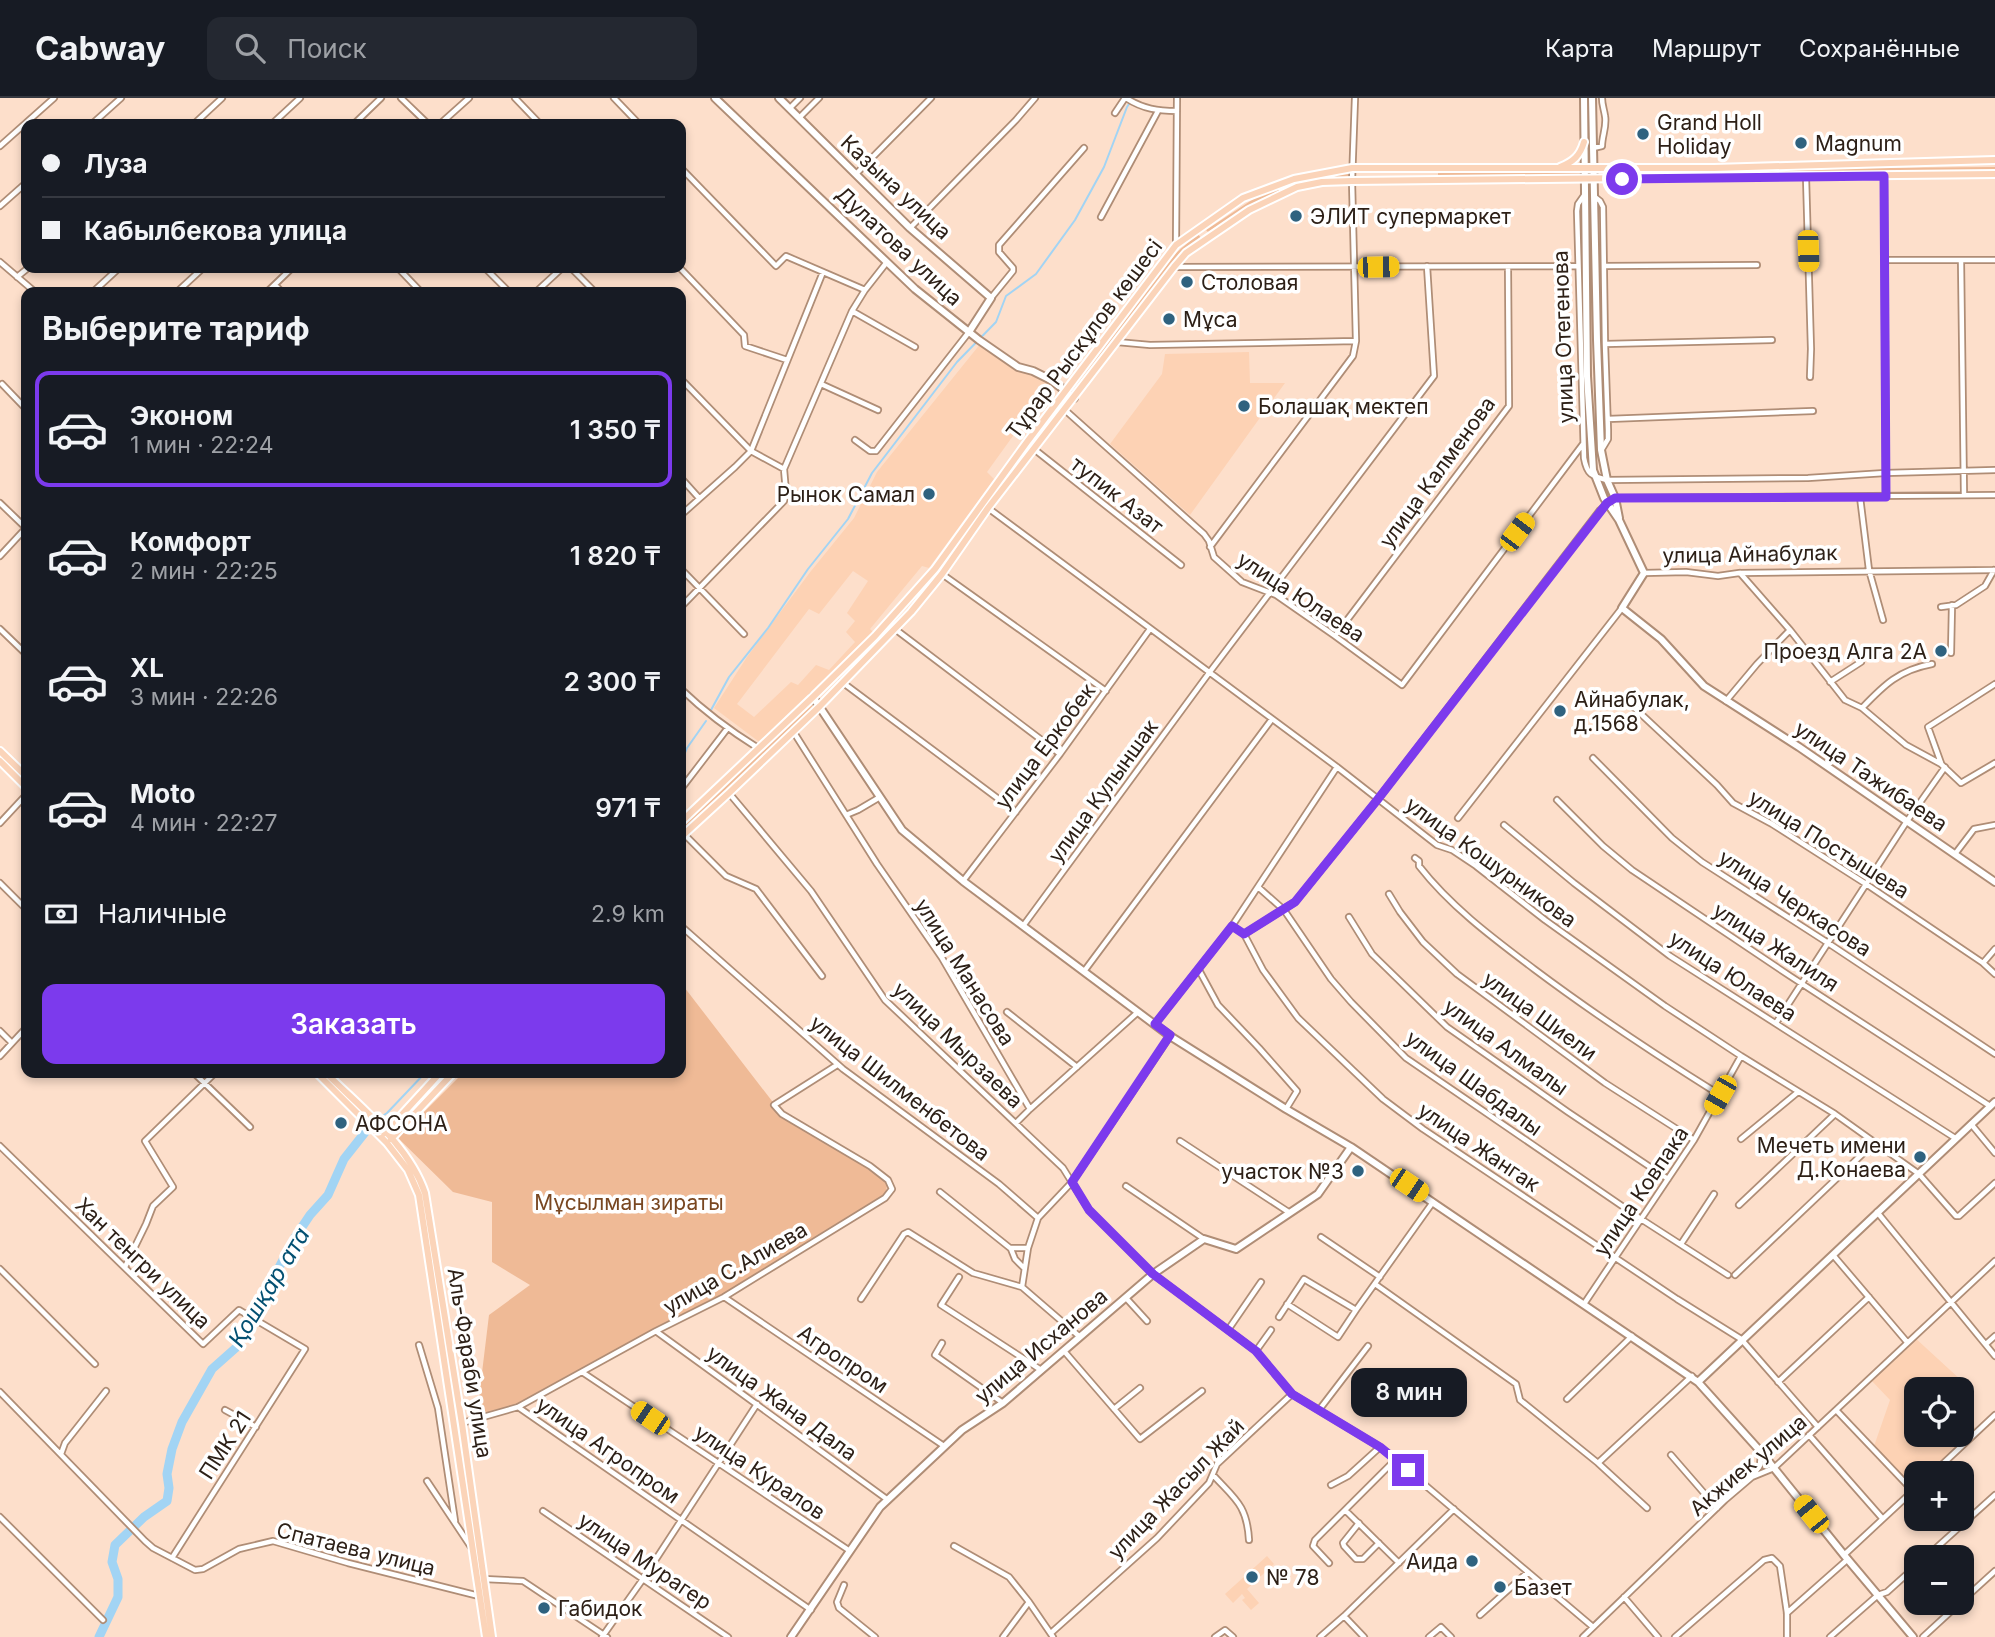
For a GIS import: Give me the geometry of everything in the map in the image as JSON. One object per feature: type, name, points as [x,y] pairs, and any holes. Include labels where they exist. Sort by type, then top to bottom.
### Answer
[{"type":"main road","points":[[1558,168],[1576,159],[1584,142]]},
{"type":"main road","name":"Тұрар Рыскұлов көшесі","points":[[686,817],[813,697],[902,606],[934,569],[1176,245],[1243,198],[1294,179],[1352,168],[1714,168],[1995,160]]},
{"type":"main road","points":[[1755,167],[1756,177]]},
{"type":"main road","points":[[1432,168],[1432,180]]},
{"type":"main road","points":[[1714,168],[1714,178]]},
{"type":"main road","name":"Тұрар Рыскұлов көшесі","points":[[686,831],[820,706],[911,612],[1174,267],[1186,253],[1246,212],[1297,187],[1322,182],[1995,174]]},
{"type":"main road","points":[[1199,229],[1206,239]]},
{"type":"main road","points":[[902,606],[911,612]]},
{"type":"main road","points":[[0,751],[21,771]]},
{"type":"main road","points":[[0,761],[21,782]]},
{"type":"main road","points":[[322,1078],[365,1117]]},
{"type":"main road","points":[[330,1078],[365,1117]]},
{"type":"main road","points":[[380,1132],[435,1078]]},
{"type":"main road","points":[[390,1140],[448,1078]]},
{"type":"main road","name":"Аль-Фараби улица","points":[[365,1117],[390,1140],[419,1195],[484,1579],[486,1637]]},
{"type":"main road","name":"Аль-Фараби улица","points":[[458,1425],[473,1550],[492,1637]]},
{"type":"street","points":[[30,119],[54,98]]},
{"type":"street","points":[[98,119],[121,98]]},
{"type":"street","points":[[199,119],[222,98]]},
{"type":"street","points":[[277,119],[300,98]]},
{"type":"street","points":[[359,119],[381,98]]},
{"type":"street","points":[[401,98],[423,119]]},
{"type":"street","points":[[446,119],[469,98]]},
{"type":"street","points":[[515,98],[536,119]]},
{"type":"street","points":[[614,98],[634,119]]},
{"type":"street","name":"Дулатова улица","points":[[715,98],[915,289],[1018,367],[1033,370],[1053,381],[1074,398]]},
{"type":"street","name":"Казына улица","points":[[779,98],[910,228],[991,298]]},
{"type":"street","points":[[789,108],[800,98]]},
{"type":"street","points":[[799,118],[819,98]]},
{"type":"street","points":[[856,175],[931,98]]},
{"type":"street","points":[[910,228],[1035,98]]},
{"type":"street","points":[[1115,113],[1126,98],[1139,106],[1158,111],[1177,111]]},
{"type":"street","points":[[1176,245],[1177,98]]},
{"type":"street","points":[[1210,548],[1353,356],[1356,341],[1352,181],[1354,98]]},
{"type":"street","name":"улица Отегенова","points":[[1584,98],[1587,376],[1591,449],[1595,477],[1644,573]]},
{"type":"street","name":"улица Отегенова","points":[[1592,98],[1601,450],[1619,520]]},
{"type":"street","points":[[1593,148],[1602,146],[1605,116],[1602,98]]},
{"type":"street","points":[[1101,217],[1158,111]]},
{"type":"street","points":[[0,146],[21,127]]},
{"type":"street","points":[[855,440],[870,451],[876,451],[1013,271],[999,252],[999,245],[1084,148]]},
{"type":"street","points":[[686,173],[776,266],[786,256],[865,290]]},
{"type":"street","points":[[1884,176],[1886,497]]},
{"type":"street","points":[[1806,177],[1810,377]]},
{"type":"street","points":[[0,206],[21,187]]},
{"type":"street","name":"улица Отегенова","points":[[1585,194],[1578,204],[1583,444],[1586,468],[1595,477]]},
{"type":"street","name":"улица Отегенова","points":[[1594,197],[1603,207],[1608,439],[1601,450]]},
{"type":"street","points":[[1884,260],[1995,260]]},
{"type":"street","points":[[1961,260],[1964,495]]},
{"type":"street","points":[[0,262],[29,287]]},
{"type":"street","points":[[686,601],[784,501],[784,469],[852,311],[887,262]]},
{"type":"street","points":[[1604,266],[1757,265]]},
{"type":"street","points":[[1174,267],[1578,266]]},
{"type":"street","points":[[0,273],[6,267]]},
{"type":"street","points":[[1270,593],[1434,376],[1426,267]]},
{"type":"street","name":"улица Калменова","points":[[1335,636],[1509,406],[1508,267]]},
{"type":"street","points":[[686,510],[751,451],[823,272]]},
{"type":"street","points":[[18,277],[22,273]]},
{"type":"street","points":[[98,287],[114,273]]},
{"type":"street","points":[[182,287],[197,273]]},
{"type":"street","points":[[273,287],[287,273]]},
{"type":"street","points":[[403,273],[416,287]]},
{"type":"street","points":[[490,273],[504,287]]},
{"type":"street","points":[[541,287],[557,273]]},
{"type":"street","points":[[576,273],[590,287]]},
{"type":"street","points":[[685,273],[744,335],[745,346],[787,360]]},
{"type":"street","points":[[852,311],[915,348]]},
{"type":"street","points":[[1605,344],[1772,340]]},
{"type":"street","points":[[1118,342],[1150,345],[1356,341]]},
{"type":"street","points":[[2,384],[21,404]]},
{"type":"street","points":[[686,384],[751,451],[784,469]]},
{"type":"street","points":[[821,384],[878,410]]},
{"type":"street","name":"улица Юлаева","points":[[1065,410],[1204,534],[1214,557],[1242,582],[1276,595],[1402,685],[1583,444]]},
{"type":"street","points":[[1608,419],[1813,411]]},
{"type":"street","name":"тупик Азат","points":[[1034,449],[1181,565]]},
{"type":"street","points":[[1595,477],[1607,480],[1808,478],[1885,472],[1995,470]]},
{"type":"street","points":[[686,484],[699,498]]},
{"type":"street","points":[[1232,926],[1244,934],[1295,902],[1607,503],[1615,498],[1995,495]]},
{"type":"street","points":[[1860,497],[1869,570],[1883,620]]},
{"type":"street","points":[[0,503],[21,523]]},
{"type":"street","name":"улица Кошурникова","points":[[988,509],[1337,767],[1437,845],[1452,850],[1476,866],[1591,954],[1665,1006],[1835,1114],[1919,1174],[1956,1216],[1995,1183]]},
{"type":"street","points":[[0,556],[21,533]]},
{"type":"street","name":"улица Айнабулак","points":[[1458,818],[1622,608],[1644,573],[1686,572],[1718,576],[1740,573],[1869,570],[1994,570]]},
{"type":"street","points":[[1941,607],[1952,605],[1985,586],[1994,570]]},
{"type":"street","points":[[942,573],[1106,691]]},
{"type":"street","points":[[1740,573],[1790,630],[1845,700],[1862,708],[1906,745],[1943,765],[1961,783],[1995,763]]},
{"type":"street","points":[[686,575],[744,634]]},
{"type":"street","name":"улица Кулыншак","points":[[1023,926],[1270,593]]},
{"type":"street","points":[[1951,653],[1952,605]]},
{"type":"street","name":"улица Тажибаева","points":[[1622,608],[1661,639],[1704,686],[1799,747],[1995,882]]},
{"type":"street","points":[[0,629],[21,649]]},
{"type":"street","points":[[895,629],[1060,754]]},
{"type":"street","name":"улица Еркобек","points":[[963,881],[1060,754],[1150,629]]},
{"type":"street","points":[[1726,701],[1790,630]]},
{"type":"street","points":[[1829,682],[1861,662]]},
{"type":"street","points":[[1862,708],[1887,682],[1920,666],[1932,664]]},
{"type":"street","points":[[842,681],[1016,812]]},
{"type":"street","points":[[1943,765],[1928,727],[1995,684]]},
{"type":"street","points":[[686,694],[704,712],[758,748]]},
{"type":"street","points":[[813,697],[902,830],[963,881],[1170,1035],[1351,1147],[1695,1379],[1761,1452],[1913,1637]]},
{"type":"street","name":"улица Постышева","points":[[1626,700],[1733,803],[1772,824],[1866,884],[1983,963],[1995,974]]},
{"type":"street","points":[[1085,970],[1272,719]]},
{"type":"street","points":[[686,782],[727,729]]},
{"type":"street","name":"улица Манасова","points":[[793,731],[877,864],[942,958],[1030,1108]]},
{"type":"street","name":"улица Черкасова","points":[[1593,758],[1672,838],[1702,862],[1995,1054]]},
{"type":"street","points":[[1776,1023],[1943,765]]},
{"type":"street","points":[[1155,1024],[1232,926],[1337,767]]},
{"type":"street","name":"улица Мырзаева","points":[[729,793],[811,891],[885,1000],[1063,1168],[1089,1210],[1153,1274],[1256,1351],[1292,1394],[1380,1447],[1593,1627]]},
{"type":"street","points":[[845,815],[880,797]]},
{"type":"street","points":[[0,823],[21,800]]},
{"type":"street","name":"улица Жалиля","points":[[1557,800],[1603,846],[1632,870],[1802,983],[1993,1104]]},
{"type":"street","name":"улица Юлаева","points":[[1504,825],[1574,883],[1670,956],[1955,1138]]},
{"type":"street","points":[[1955,854],[1974,829],[1995,825]]},
{"type":"street","points":[[686,839],[726,876],[756,888],[822,976]]},
{"type":"street","points":[[1415,858],[1443,896],[1501,945],[1620,1031],[1720,1095]]},
{"type":"street","points":[[0,883],[21,904]]},
{"type":"street","name":"улица Шабдалы","points":[[1258,887],[1284,910],[1331,979],[1406,1058],[1641,1219],[1728,1275]]},
{"type":"street","name":"улица Шиели","points":[[1389,894],[1423,942],[1457,974],[1605,1083],[1694,1140]]},
{"type":"street","name":"улица Алмалы","points":[[1349,917],[1372,954],[1447,1027],[1668,1179]]},
{"type":"street","name":"улица Шилменбетова","points":[[686,930],[837,1065],[999,1184],[1038,1218]]},
{"type":"street","name":"улица Жангак","points":[[1244,934],[1263,970],[1298,1018],[1382,1099],[1677,1299],[1741,1339],[1818,1427]]},
{"type":"street","points":[[1983,963],[1995,949]]},
{"type":"street","points":[[1199,970],[1218,1005],[1297,1091],[1286,1109]]},
{"type":"street","points":[[1016,1123],[1139,1011]]},
{"type":"street","points":[[1007,1012],[1077,1067]]},
{"type":"street","points":[[0,1031],[12,1043]]},
{"type":"street","points":[[0,1056],[21,1033]]},
{"type":"street","points":[[1022,1287],[1028,1248],[1038,1218],[1072,1182],[1170,1035]]},
{"type":"street","name":"улица Ковпака","points":[[1584,1304],[1694,1140],[1741,1056]]},
{"type":"street","name":"улица С.Алиева","points":[[458,1425],[518,1407],[724,1297],[885,1198],[892,1189],[888,1180],[870,1166],[782,1114],[774,1105],[837,1065]]},
{"type":"street","points":[[200,1078],[250,1127]]},
{"type":"street","points":[[125,1268],[153,1206],[173,1187],[145,1141],[210,1078]]},
{"type":"street","points":[[1741,1139],[1798,1091]]},
{"type":"street","points":[[1598,1463],[1741,1339],[1993,1104]]},
{"type":"street","points":[[1739,1205],[1835,1114]]},
{"type":"street","points":[[1971,1124],[1995,1153]]},
{"type":"street","points":[[1180,1141],[1290,1213]]},
{"type":"street","points":[[1735,1275],[1874,1143]]},
{"type":"street","name":"Хан тенгри улица","points":[[0,1146],[203,1344],[239,1310],[305,1349]]},
{"type":"street","points":[[1126,1186],[1204,1239],[1236,1249],[1318,1194],[1351,1147]]},
{"type":"street","points":[[940,1192],[1010,1248],[1015,1259],[1024,1268]]},
{"type":"street","points":[[1681,1244],[1714,1194]]},
{"type":"street","points":[[1287,1304],[1338,1337],[1433,1201]]},
{"type":"street","points":[[1877,1212],[1995,1356]]},
{"type":"street","points":[[861,1298],[908,1232],[973,1273],[1022,1287],[1080,1337]]},
{"type":"street","points":[[1321,1237],[1380,1277]]},
{"type":"street","name":"улица Исханова","points":[[791,1637],[880,1507],[962,1430],[1003,1403],[1153,1274],[1204,1239]]},
{"type":"street","points":[[1010,1248],[1028,1248]]},
{"type":"street","points":[[1832,1254],[1907,1342]]},
{"type":"street","name":"Акжиек улица","points":[[1583,1637],[1717,1508],[1752,1477],[1774,1468],[1995,1261]]},
{"type":"street","points":[[0,1269],[95,1364]]},
{"type":"street","points":[[959,1277],[941,1305],[1042,1370]]},
{"type":"street","points":[[1279,1317],[1304,1279],[1356,1310]]},
{"type":"street","points":[[1228,1330],[1261,1282]]},
{"type":"street","points":[[1375,1284],[1516,1384],[1520,1400],[1598,1463],[1647,1508]]},
{"type":"street","name":"Агропром","points":[[724,1297],[945,1447]]},
{"type":"street","points":[[1778,1382],[1869,1297]]},
{"type":"street","points":[[1126,1298],[1147,1321]]},
{"type":"street","points":[[1256,1351],[1271,1330]]},
{"type":"street","name":"улица Жана Дала","points":[[656,1331],[888,1500]]},
{"type":"street","points":[[1567,1399],[1632,1336]]},
{"type":"street","points":[[1986,1344],[1995,1336]]},
{"type":"street","points":[[942,1343],[935,1355],[1003,1403]]},
{"type":"street","points":[[419,1345],[438,1408],[455,1521]]},
{"type":"street","points":[[1319,1410],[1368,1346]]},
{"type":"street","name":"ПМК 21","points":[[172,1558],[305,1349]]},
{"type":"street","points":[[1064,1351],[1140,1438],[1202,1391]]},
{"type":"street","name":"улица Куралов","points":[[582,1372],[850,1551]]},
{"type":"street","points":[[1114,1409],[1140,1388]]},
{"type":"street","points":[[61,1455],[65,1443],[106,1391]]},
{"type":"street","name":"Спатаева улица","points":[[0,1392],[131,1529],[153,1548],[195,1570],[203,1569],[239,1549],[273,1541],[348,1563],[484,1596]]},
{"type":"street","name":"улица Жасыл Жай","points":[[1052,1635],[1157,1538],[1209,1483],[1217,1464],[1292,1394]]},
{"type":"street","name":"улица Агропром","points":[[604,1636],[757,1404]]},
{"type":"street","name":"улица Агропром","points":[[518,1407],[811,1610]]},
{"type":"street","points":[[225,1409],[256,1427]]},
{"type":"street","points":[[1836,1410],[1904,1479]]},
{"type":"street","points":[[1946,1461],[1995,1415]]},
{"type":"street","points":[[1809,1436],[1882,1518]]},
{"type":"street","points":[[1331,1485],[1348,1476],[1380,1447]]},
{"type":"street","points":[[1752,1477],[1760,1465],[1761,1452]]},
{"type":"street","points":[[1671,1454],[1717,1508]]},
{"type":"street","points":[[1329,1563],[1313,1546],[1315,1540],[1395,1460]]},
{"type":"street","points":[[1213,1475],[1241,1505],[1249,1539]]},
{"type":"street","points":[[427,1481],[473,1550]]},
{"type":"street","points":[[1939,1545],[1995,1495]]},
{"type":"street","points":[[1787,1613],[1904,1499]]},
{"type":"street","points":[[1320,1637],[1454,1509]]},
{"type":"street","points":[[1345,1510],[1399,1563]]},
{"type":"street","name":"улица Мурагер","points":[[543,1511],[729,1637]]},
{"type":"street","points":[[0,1517],[103,1620]]},
{"type":"street","points":[[1359,1523],[1343,1543],[1356,1559],[1363,1559],[1379,1543]]},
{"type":"street","points":[[954,1546],[1009,1577],[1052,1635]]},
{"type":"street","points":[[1675,1637],[1764,1560],[1772,1558],[1780,1566],[1787,1613],[1787,1637]]},
{"type":"street","points":[[1974,1590],[1995,1571]]},
{"type":"street","points":[[1480,1615],[1528,1572]]},
{"type":"street","points":[[1834,1635],[1878,1595],[1887,1592],[1904,1577]]},
{"type":"street","points":[[484,1579],[523,1581],[604,1636]]},
{"type":"street","points":[[844,1584],[837,1602],[839,1608],[875,1637]]},
{"type":"street","points":[[1624,1597],[1658,1637]]},
{"type":"street","points":[[1003,1637],[1029,1602]]},
{"type":"street","points":[[1923,1637],[1947,1615]]},
{"type":"street","points":[[1344,1616],[1364,1637]]},
{"type":"street","points":[[1429,1637],[1441,1626],[1451,1637]]},
{"type":"street","points":[[1215,1637],[1225,1630],[1233,1637]]},
{"type":"shaded area","points":[[981,343],[1020,369],[1039,373],[1052,382],[987,472],[994,479],[929,568],[922,566],[870,629],[874,633],[813,697],[762,744],[714,708],[747,657],[854,518],[877,472]],"holes":[[[853,571],[868,581],[847,613],[855,621],[846,632],[855,642],[829,670],[816,665],[798,685],[791,682],[754,717],[737,704],[809,609],[819,614]]]},
{"type":"shaded area","points":[[1249,352],[1250,383],[1285,383],[1190,515],[1110,444],[1162,374],[1165,354]]},
{"type":"shaded area","points":[[1913,1336],[1958,1377],[1904,1377],[1904,1447],[1960,1447],[1945,1461],[1904,1461],[1904,1482],[1873,1449],[1890,1400],[1870,1379]]},
{"type":"shaded area","name":"№ 78","points":[[1267,1556],[1274,1564],[1247,1589],[1259,1603],[1251,1610],[1242,1600],[1245,1598],[1242,1594],[1233,1603],[1225,1594]]},
{"type":"green space","points":[[1995,167],[1995,172],[1761,174],[1761,169]]},
{"type":"green space","points":[[1438,171],[1580,171],[1580,176],[1438,176]]},
{"type":"green space","points":[[1348,173],[1348,177],[1295,185],[1261,199],[1208,232],[1206,230],[1258,196],[1295,182]]},
{"type":"green space","points":[[1198,234],[1201,238],[1179,255],[1074,391],[1071,389],[1176,253]]},
{"type":"green space","points":[[810,703],[814,707],[686,828],[686,823]]},
{"type":"green space","name":"Мұсылман зираты","points":[[686,989],[782,1114],[870,1166],[888,1180],[885,1198],[724,1297],[518,1407],[476,1422],[489,1315],[530,1285],[492,1262],[492,1202],[453,1192],[398,1138],[458,1078],[686,1078]]},
{"type":"waterway","points":[[711,710],[729,677],[848,519],[872,473],[957,362],[996,322],[1006,296],[1036,274],[1075,220],[1104,167],[1133,98]]},
{"type":"waterway","points":[[686,750],[706,721]]},
{"type":"waterway","points":[[378,1119],[420,1078]]},
{"type":"waterway","name":"Қошқар ата","points":[[99,1637],[118,1597],[118,1579],[112,1562],[115,1545],[144,1517],[167,1501],[167,1474],[172,1449],[182,1422],[212,1369],[239,1345],[255,1306],[294,1239],[328,1195],[344,1159],[374,1121]]},
{"type":"place","name":"Grand Holl Holiday","points":[[1643,134]]},
{"type":"place","name":"Magnum","points":[[1801,143]]},
{"type":"place","name":"ЭЛИТ супермаркет","points":[[1296,216]]},
{"type":"place","name":"Столовая","points":[[1187,282]]},
{"type":"place","name":"Мұса","points":[[1169,319]]},
{"type":"place","name":"Болашақ мектеп","points":[[1244,406]]},
{"type":"place","name":"Рынок Самал","points":[[929,494]]},
{"type":"place","name":"Проезд Алга 2А","points":[[1941,651]]},
{"type":"place","name":"Айнабулак, д.1568","points":[[1560,711]]},
{"type":"place","name":"АФСОНА","points":[[341,1123]]},
{"type":"place","name":"Мечеть имени Д.Конаева","points":[[1920,1157]]},
{"type":"place","name":"участок №3","points":[[1358,1171]]},
{"type":"place","name":"Аида","points":[[1472,1561]]},
{"type":"place","name":"№ 78","points":[[1252,1577]]},
{"type":"place","name":"Базет","points":[[1500,1587]]},
{"type":"place","name":"Габидок","points":[[544,1608]]},
{"type":"route","points":[[1408,1470],[1380,1447],[1292,1394],[1256,1351],[1153,1274],[1089,1210],[1072,1182],[1170,1035],[1155,1024],[1232,926],[1244,934],[1295,902],[1607,503],[1615,498],[1886,497],[1884,176],[1622,179]]}]
